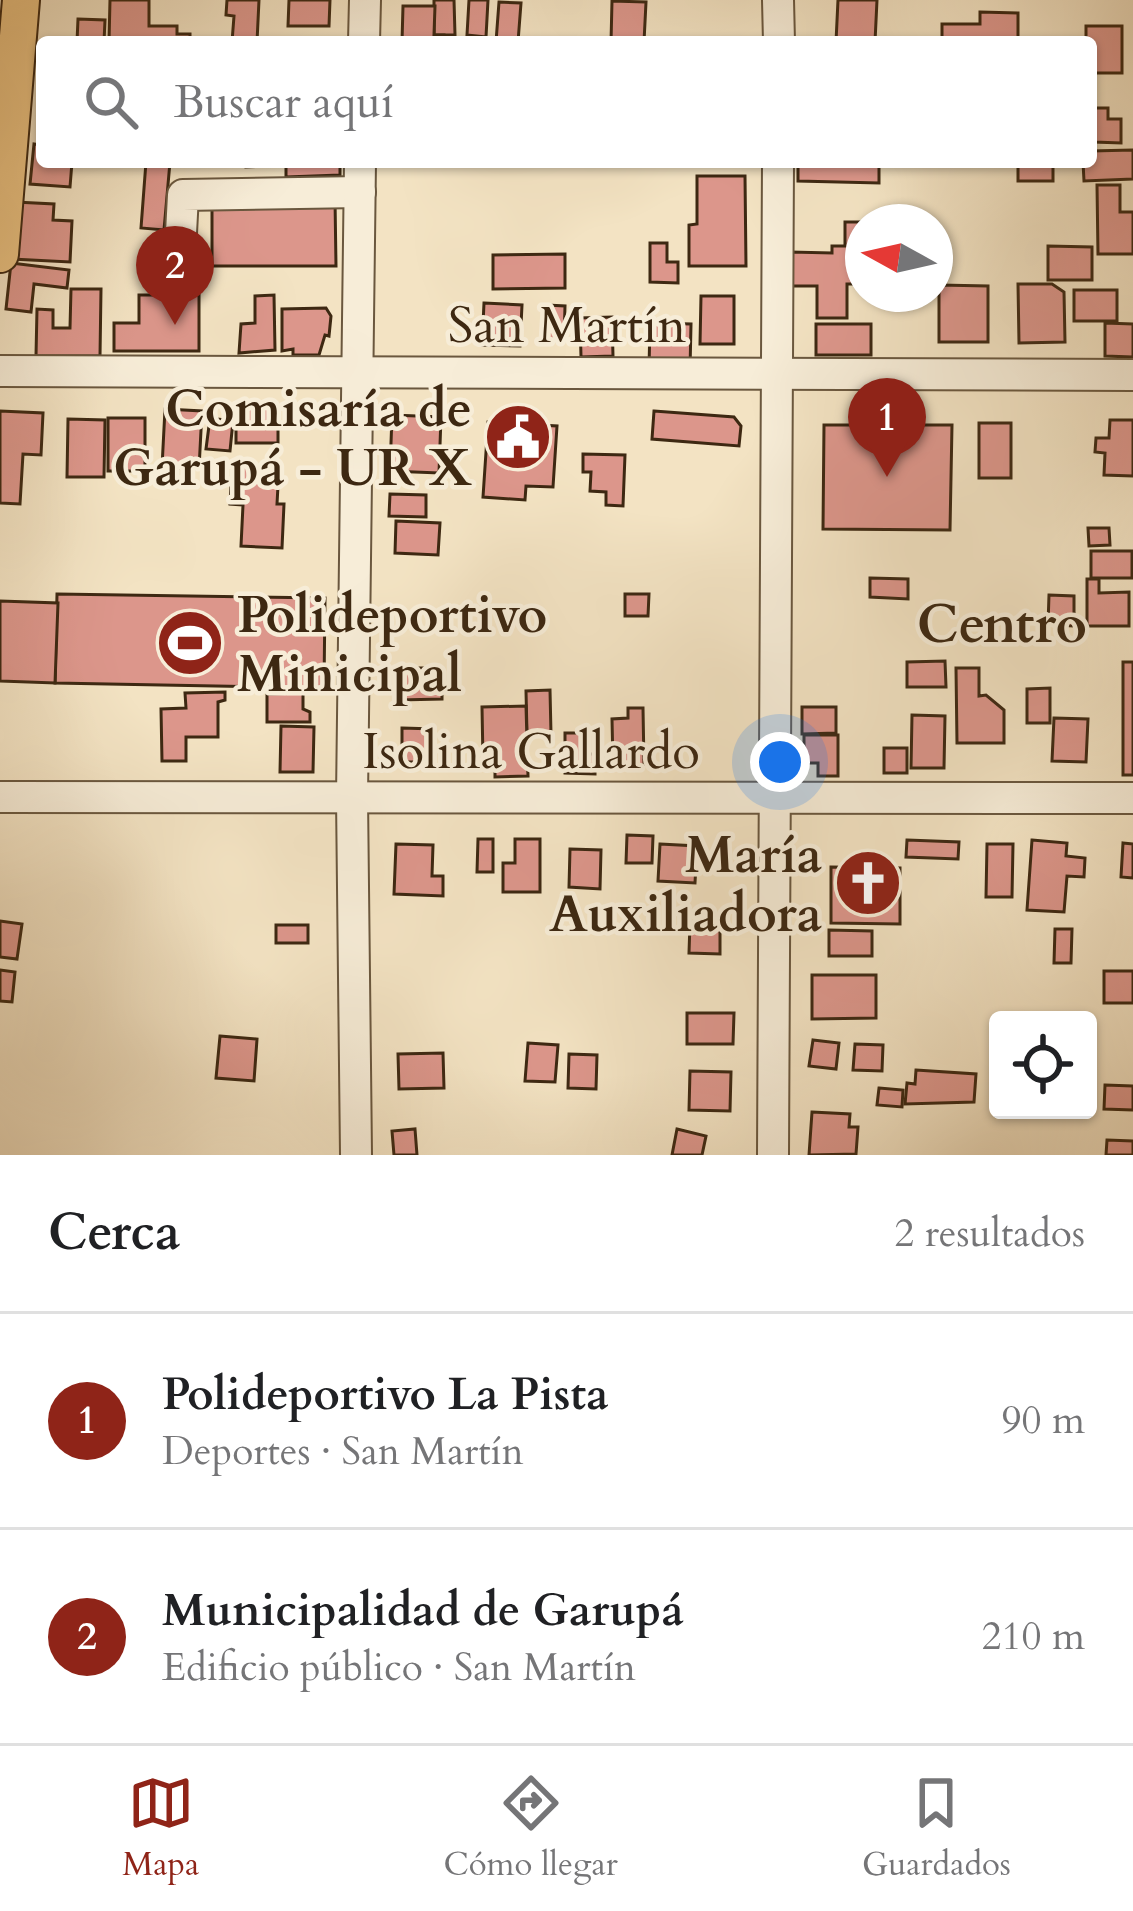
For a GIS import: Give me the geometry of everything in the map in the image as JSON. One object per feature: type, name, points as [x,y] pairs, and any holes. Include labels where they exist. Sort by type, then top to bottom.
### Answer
[{"type":"main road","points":[[0,254],[21,0]]},
{"type":"street","points":[[364,36],[365,0]]},
{"type":"street","points":[[778,0],[778,36]]},
{"type":"street","points":[[773,1155],[778,168]]},
{"type":"street","points":[[178,271],[183,195],[360,177],[352,797],[356,1155]]},
{"type":"street","name":"San Martín","points":[[0,371],[1133,375]]},
{"type":"street","name":"Isolina Gallardo","points":[[0,797],[1133,798]]},
{"type":"building","points":[[110,0],[149,0],[149,26],[177,26],[177,34],[190,34],[190,36],[109,36]]},
{"type":"building","points":[[227,0],[259,0],[257,36],[232,36],[234,16],[226,15]]},
{"type":"building","points":[[289,0],[330,0],[329,26],[288,26]]},
{"type":"building","points":[[434,0],[454,0],[455,35],[434,35]]},
{"type":"building","points":[[469,0],[488,0],[486,36],[467,35]]},
{"type":"building","points":[[838,0],[877,0],[875,36],[836,36]]},
{"type":"building","points":[[612,1],[646,2],[644,36],[611,36]]},
{"type":"building","points":[[499,2],[521,3],[518,36],[496,36]]},
{"type":"building","points":[[403,6],[435,6],[434,35],[444,36],[402,36]]},
{"type":"building","points":[[980,12],[1018,13],[1018,36],[942,36],[942,24],[980,24]]},
{"type":"building","points":[[78,19],[105,20],[104,36],[77,36]]},
{"type":"building","points":[[1086,26],[1122,26],[1122,73],[1097,73],[1097,36],[1086,36]]},
{"type":"building","points":[[1097,108],[1108,108],[1108,119],[1121,119],[1121,143],[1097,142]]},
{"type":"building","points":[[34,144],[36,168],[72,168],[70,187],[30,184]]},
{"type":"building","points":[[1133,150],[1133,179],[1084,181],[1083,168],[1097,168],[1097,151]]},
{"type":"building","points":[[146,168],[169,168],[164,230],[141,228]]},
{"type":"building","points":[[286,168],[340,168],[340,175],[286,177]]},
{"type":"building","points":[[798,168],[879,168],[879,183],[798,181]]},
{"type":"building","points":[[1018,168],[1053,168],[1053,181],[1018,181]]},
{"type":"building","points":[[697,176],[745,176],[746,266],[689,266],[689,225],[697,224]]},
{"type":"building","points":[[1097,185],[1120,185],[1120,212],[1133,212],[1133,254],[1098,254]]},
{"type":"building","points":[[212,199],[335,199],[336,266],[212,266]]},
{"type":"building","points":[[15,202],[54,204],[53,220],[72,221],[70,262],[12,259]]},
{"type":"building","points":[[650,243],[667,243],[667,262],[678,262],[678,283],[650,282]]},
{"type":"building","points":[[832,246],[845,246],[847,318],[817,318],[817,286],[791,286],[791,252],[832,253]]},
{"type":"building","points":[[1048,246],[1092,247],[1092,280],[1048,280]]},
{"type":"building","points":[[565,254],[565,288],[493,289],[493,255]]},
{"type":"building","points":[[11,263],[69,270],[67,288],[34,284],[31,312],[6,309]]},
{"type":"building","points":[[1018,284],[1052,284],[1064,292],[1065,342],[1019,343]]},
{"type":"building","points":[[953,285],[988,286],[988,342],[939,342],[939,312],[953,312]]},
{"type":"building","points":[[71,289],[101,289],[100,356],[36,356],[37,309],[53,310],[53,328],[70,328]]},
{"type":"building","points":[[1074,290],[1117,290],[1117,321],[1074,321]]},
{"type":"building","points":[[139,295],[199,295],[199,351],[114,351],[114,323],[139,323]]},
{"type":"building","points":[[274,295],[275,350],[239,353],[241,324],[255,323],[255,296]]},
{"type":"building","points":[[701,296],[734,296],[734,344],[700,344]]},
{"type":"building","points":[[484,303],[522,305],[520,346],[482,345]]},
{"type":"building","points":[[546,305],[565,306],[564,340],[544,340]]},
{"type":"building","points":[[326,308],[331,316],[329,336],[325,335],[319,355],[282,351],[282,309]]},
{"type":"building","points":[[612,317],[613,356],[581,357],[580,318]]},
{"type":"building","points":[[650,323],[691,324],[690,370],[649,369]]},
{"type":"building","points":[[1105,323],[1133,324],[1133,357],[1105,356]]},
{"type":"building","points":[[816,324],[871,324],[871,355],[816,355]]},
{"type":"building","points":[[236,407],[278,407],[278,443],[236,443]]},
{"type":"building","points":[[165,409],[202,411],[199,469],[162,467]]},
{"type":"building","points":[[0,411],[43,413],[41,455],[23,454],[20,504],[0,503]]},
{"type":"building","points":[[654,411],[734,417],[741,426],[739,446],[652,439]]},
{"type":"building","points":[[392,415],[441,417],[439,473],[390,471]]},
{"type":"building","points":[[108,418],[145,418],[145,471],[108,471]]},
{"type":"building","points":[[210,418],[233,421],[230,451],[206,449]]},
{"type":"building","points":[[68,419],[105,420],[104,477],[67,477]]},
{"type":"building","points":[[1110,420],[1133,420],[1133,476],[1104,475],[1105,453],[1095,452],[1096,438],[1109,438]]},
{"type":"building","points":[[488,422],[557,426],[553,487],[526,486],[525,500],[483,497]]},
{"type":"building","points":[[979,423],[1011,423],[1011,478],[979,478]]},
{"type":"building","points":[[824,425],[952,425],[950,530],[823,529]]},
{"type":"building","points":[[583,454],[625,455],[623,506],[606,505],[606,492],[590,491],[591,472],[583,472]]},
{"type":"building","points":[[232,466],[279,468],[277,504],[284,504],[282,548],[241,546],[243,505],[230,504]]},
{"type":"building","points":[[390,494],[426,495],[426,517],[389,516]]},
{"type":"building","points":[[396,521],[440,523],[438,555],[395,553]]},
{"type":"building","points":[[1088,528],[1109,528],[1110,545],[1089,546]]},
{"type":"building","points":[[1091,551],[1132,551],[1132,578],[1091,578]]},
{"type":"building","points":[[870,578],[908,579],[908,599],[870,597]]},
{"type":"building","points":[[1087,579],[1099,579],[1099,593],[1129,592],[1129,626],[1087,626]]},
{"type":"building","name":"Polideportivo Minicipal","points":[[57,594],[325,598],[324,688],[55,683]]},
{"type":"building","points":[[625,594],[649,594],[648,616],[625,616]]},
{"type":"building","points":[[1049,595],[1074,596],[1074,626],[1048,625]]},
{"type":"building","points":[[0,601],[58,603],[55,683],[0,681]]},
{"type":"building","points":[[945,661],[946,687],[907,687],[907,662]]},
{"type":"building","points":[[1123,662],[1133,662],[1133,775],[1123,775]]},
{"type":"building","points":[[399,668],[442,668],[442,699],[399,700]]},
{"type":"building","points":[[956,668],[979,668],[979,696],[986,695],[1004,710],[1004,743],[957,743]]},
{"type":"building","points":[[1050,688],[1050,723],[1027,723],[1027,689]]},
{"type":"building","points":[[550,690],[551,734],[527,734],[526,691]]},
{"type":"building","points":[[225,692],[225,700],[218,702],[218,737],[186,737],[186,761],[162,761],[161,709],[186,708],[185,693]]},
{"type":"building","points":[[303,693],[303,709],[310,712],[310,722],[267,722],[267,694]]},
{"type":"building","points":[[526,706],[528,776],[495,777],[495,759],[483,760],[482,707]]},
{"type":"building","points":[[802,707],[836,707],[836,733],[802,734]]},
{"type":"building","points":[[628,708],[643,708],[644,765],[613,765],[612,719],[628,718]]},
{"type":"building","points":[[912,715],[945,716],[944,768],[911,768]]},
{"type":"building","points":[[1054,718],[1088,719],[1086,762],[1052,761]]},
{"type":"building","points":[[281,726],[314,727],[313,772],[280,772]]},
{"type":"building","points":[[402,728],[434,729],[433,762],[402,762]]},
{"type":"building","points":[[565,733],[583,733],[582,754],[595,754],[595,774],[565,773]]},
{"type":"building","points":[[804,735],[838,735],[838,776],[818,776],[818,763],[804,763]]},
{"type":"building","points":[[884,748],[907,748],[907,773],[884,773]]},
{"type":"building","points":[[627,835],[653,836],[652,863],[626,863]]},
{"type":"building","points":[[478,839],[493,839],[493,872],[477,872]]},
{"type":"building","points":[[515,839],[540,839],[540,892],[503,892],[503,863],[515,863]]},
{"type":"building","points":[[907,840],[959,842],[958,859],[906,857]]},
{"type":"building","points":[[1032,840],[1067,843],[1066,856],[1085,858],[1084,877],[1067,876],[1064,912],[1027,910]]},
{"type":"building","points":[[1123,843],[1133,844],[1133,878],[1121,877]]},
{"type":"building","points":[[396,844],[433,845],[432,876],[443,876],[443,896],[394,894]]},
{"type":"building","points":[[660,844],[697,846],[695,883],[658,881]]},
{"type":"building","points":[[987,844],[1013,844],[1012,897],[986,897]]},
{"type":"building","points":[[570,849],[601,850],[600,889],[569,887]]},
{"type":"building","points":[[831,867],[900,868],[900,924],[831,923]]},
{"type":"building","points":[[0,921],[22,924],[17,959],[0,957]]},
{"type":"building","points":[[690,923],[720,924],[720,954],[689,953]]},
{"type":"building","points":[[276,925],[308,925],[308,943],[276,943]]},
{"type":"building","points":[[1055,929],[1072,929],[1071,963],[1054,963]]},
{"type":"building","points":[[829,930],[872,931],[872,956],[829,956]]},
{"type":"building","points":[[0,970],[15,972],[12,1002],[0,1001]]},
{"type":"building","points":[[1104,971],[1133,971],[1133,1003],[1104,1003]]},
{"type":"building","points":[[812,975],[876,975],[876,1018],[812,1019]]},
{"type":"building","points":[[687,1013],[734,1013],[733,1044],[687,1044]]},
{"type":"building","points":[[220,1036],[257,1039],[254,1081],[216,1078]]},
{"type":"building","points":[[813,1040],[839,1043],[836,1069],[809,1066]]},
{"type":"building","points":[[528,1043],[558,1045],[555,1082],[525,1081]]},
{"type":"building","points":[[855,1044],[883,1045],[882,1071],[853,1070]]},
{"type":"building","points":[[443,1053],[444,1088],[399,1089],[398,1054]]},
{"type":"building","points":[[569,1054],[597,1055],[596,1089],[568,1088]]},
{"type":"building","points":[[916,1070],[976,1074],[974,1102],[905,1104],[907,1083],[915,1084]]},
{"type":"building","points":[[690,1071],[731,1072],[730,1111],[689,1110]]},
{"type":"building","points":[[1105,1085],[1133,1086],[1133,1110],[1104,1109]]},
{"type":"building","points":[[879,1088],[903,1090],[902,1107],[877,1105]]},
{"type":"building","points":[[812,1112],[850,1114],[849,1127],[858,1127],[856,1154],[809,1155]]},
{"type":"building","points":[[415,1129],[417,1155],[394,1155],[392,1131]]},
{"type":"building","points":[[677,1129],[706,1136],[702,1155],[672,1155]]},
{"type":"building","points":[[1107,1140],[1133,1141],[1133,1155],[1106,1155]]},
{"type":"place","name":"Municipalidad de Garupá","points":[[175,325]]},
{"type":"place","name":"Comisaría de Garupá - UR X","points":[[518,437]]},
{"type":"place","name":"Polideportivo La Pista","points":[[887,477]]},
{"type":"place","name":"Polideportivo Minicipal","points":[[190,643]]},
{"type":"place","name":"María Auxiliadora","points":[[868,883]]},
{"type":"district","name":"Centro","points":[[1002,623]]}]
